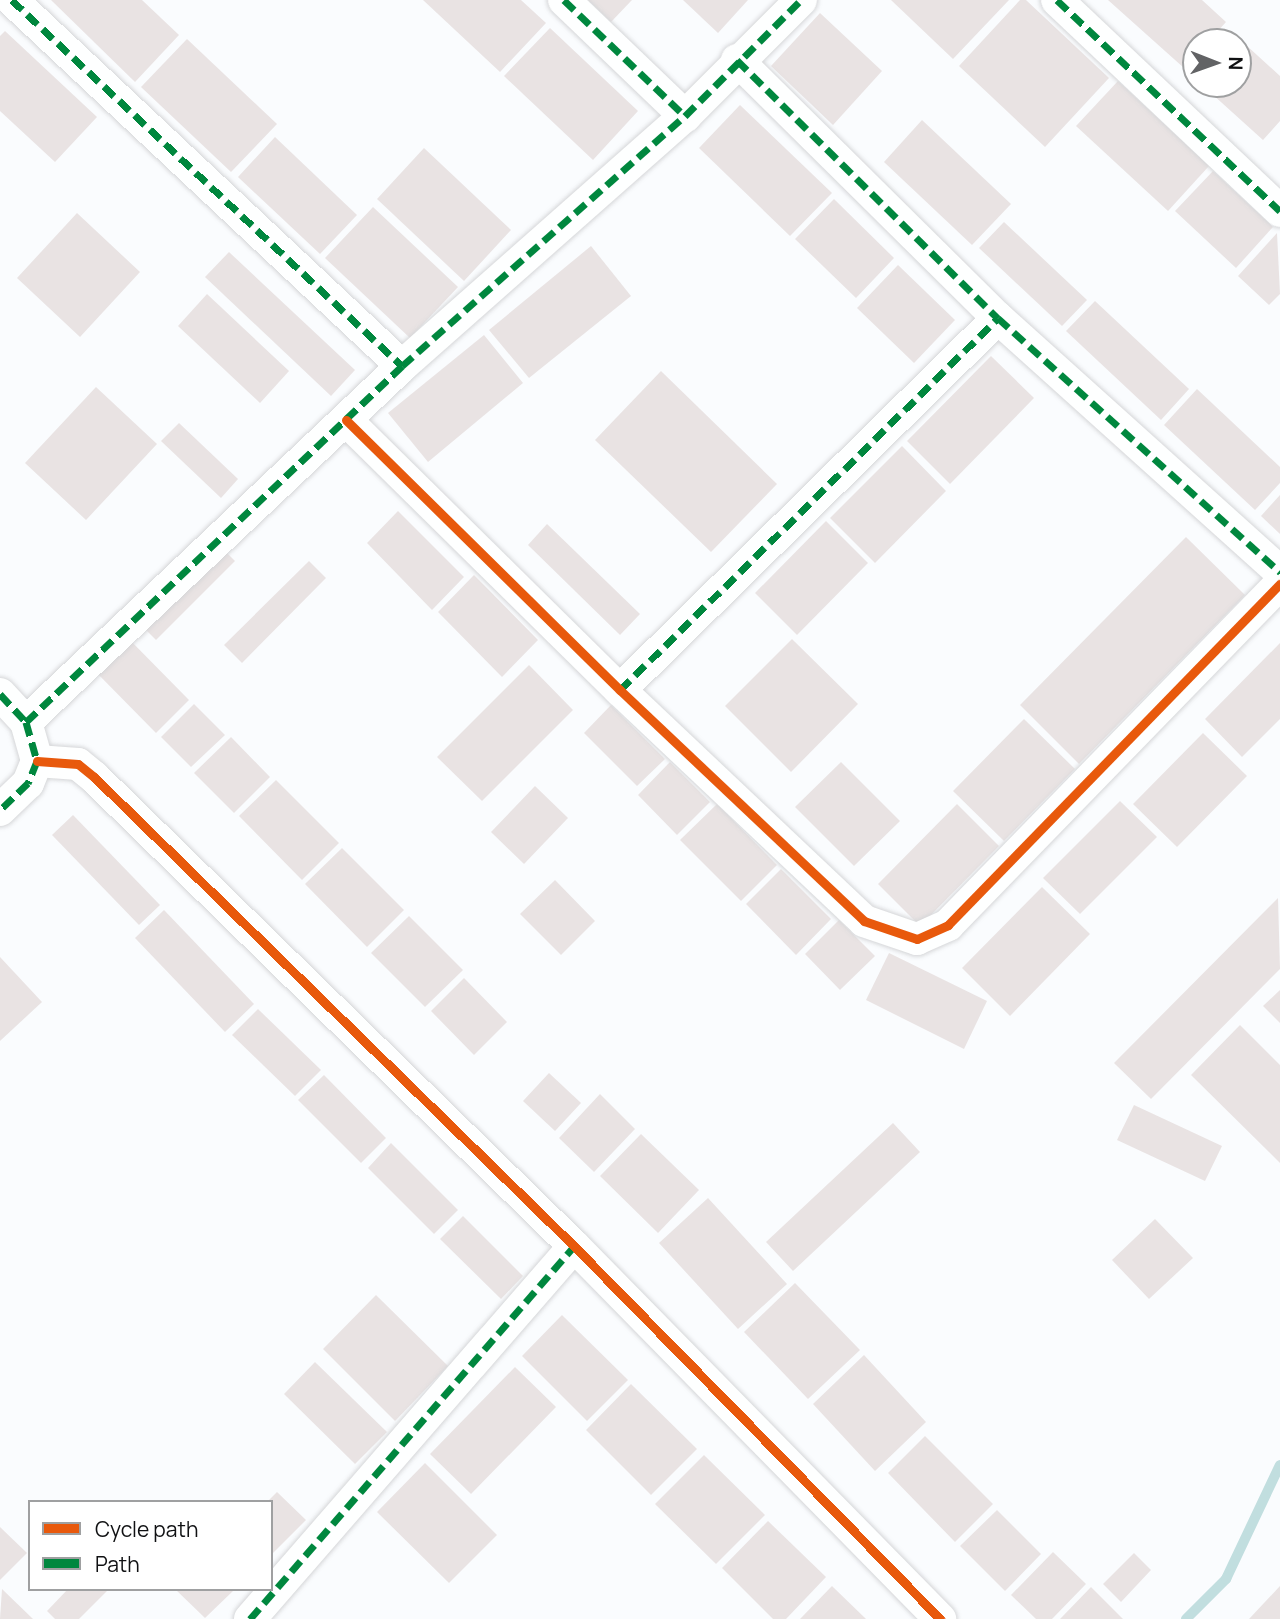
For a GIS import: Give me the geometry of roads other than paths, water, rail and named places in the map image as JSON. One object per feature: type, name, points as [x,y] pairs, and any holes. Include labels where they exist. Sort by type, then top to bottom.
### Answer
[{"type":"street","points":[[12,0],[402,366]]},
{"type":"street","points":[[564,0],[685,116]]},
{"type":"street","points":[[26,722],[402,366],[685,116],[737,61],[801,0]]},
{"type":"street","points":[[1057,0],[1280,211]]},
{"type":"street","points":[[737,61],[998,318],[1280,572]]},
{"type":"street","points":[[620,691],[998,318]]},
{"type":"street","points":[[346,420],[620,691],[864,921],[917,939],[948,925],[1280,584]]},
{"type":"street","points":[[0,694],[26,722],[37,761],[28,783],[0,810]]},
{"type":"street","points":[[37,761],[78,764],[94,777],[574,1246],[940,1619]]},
{"type":"street","points":[[250,1619],[574,1246]]},
{"type":"waterway","points":[[1186,1619],[1226,1579],[1280,1465]]}]
